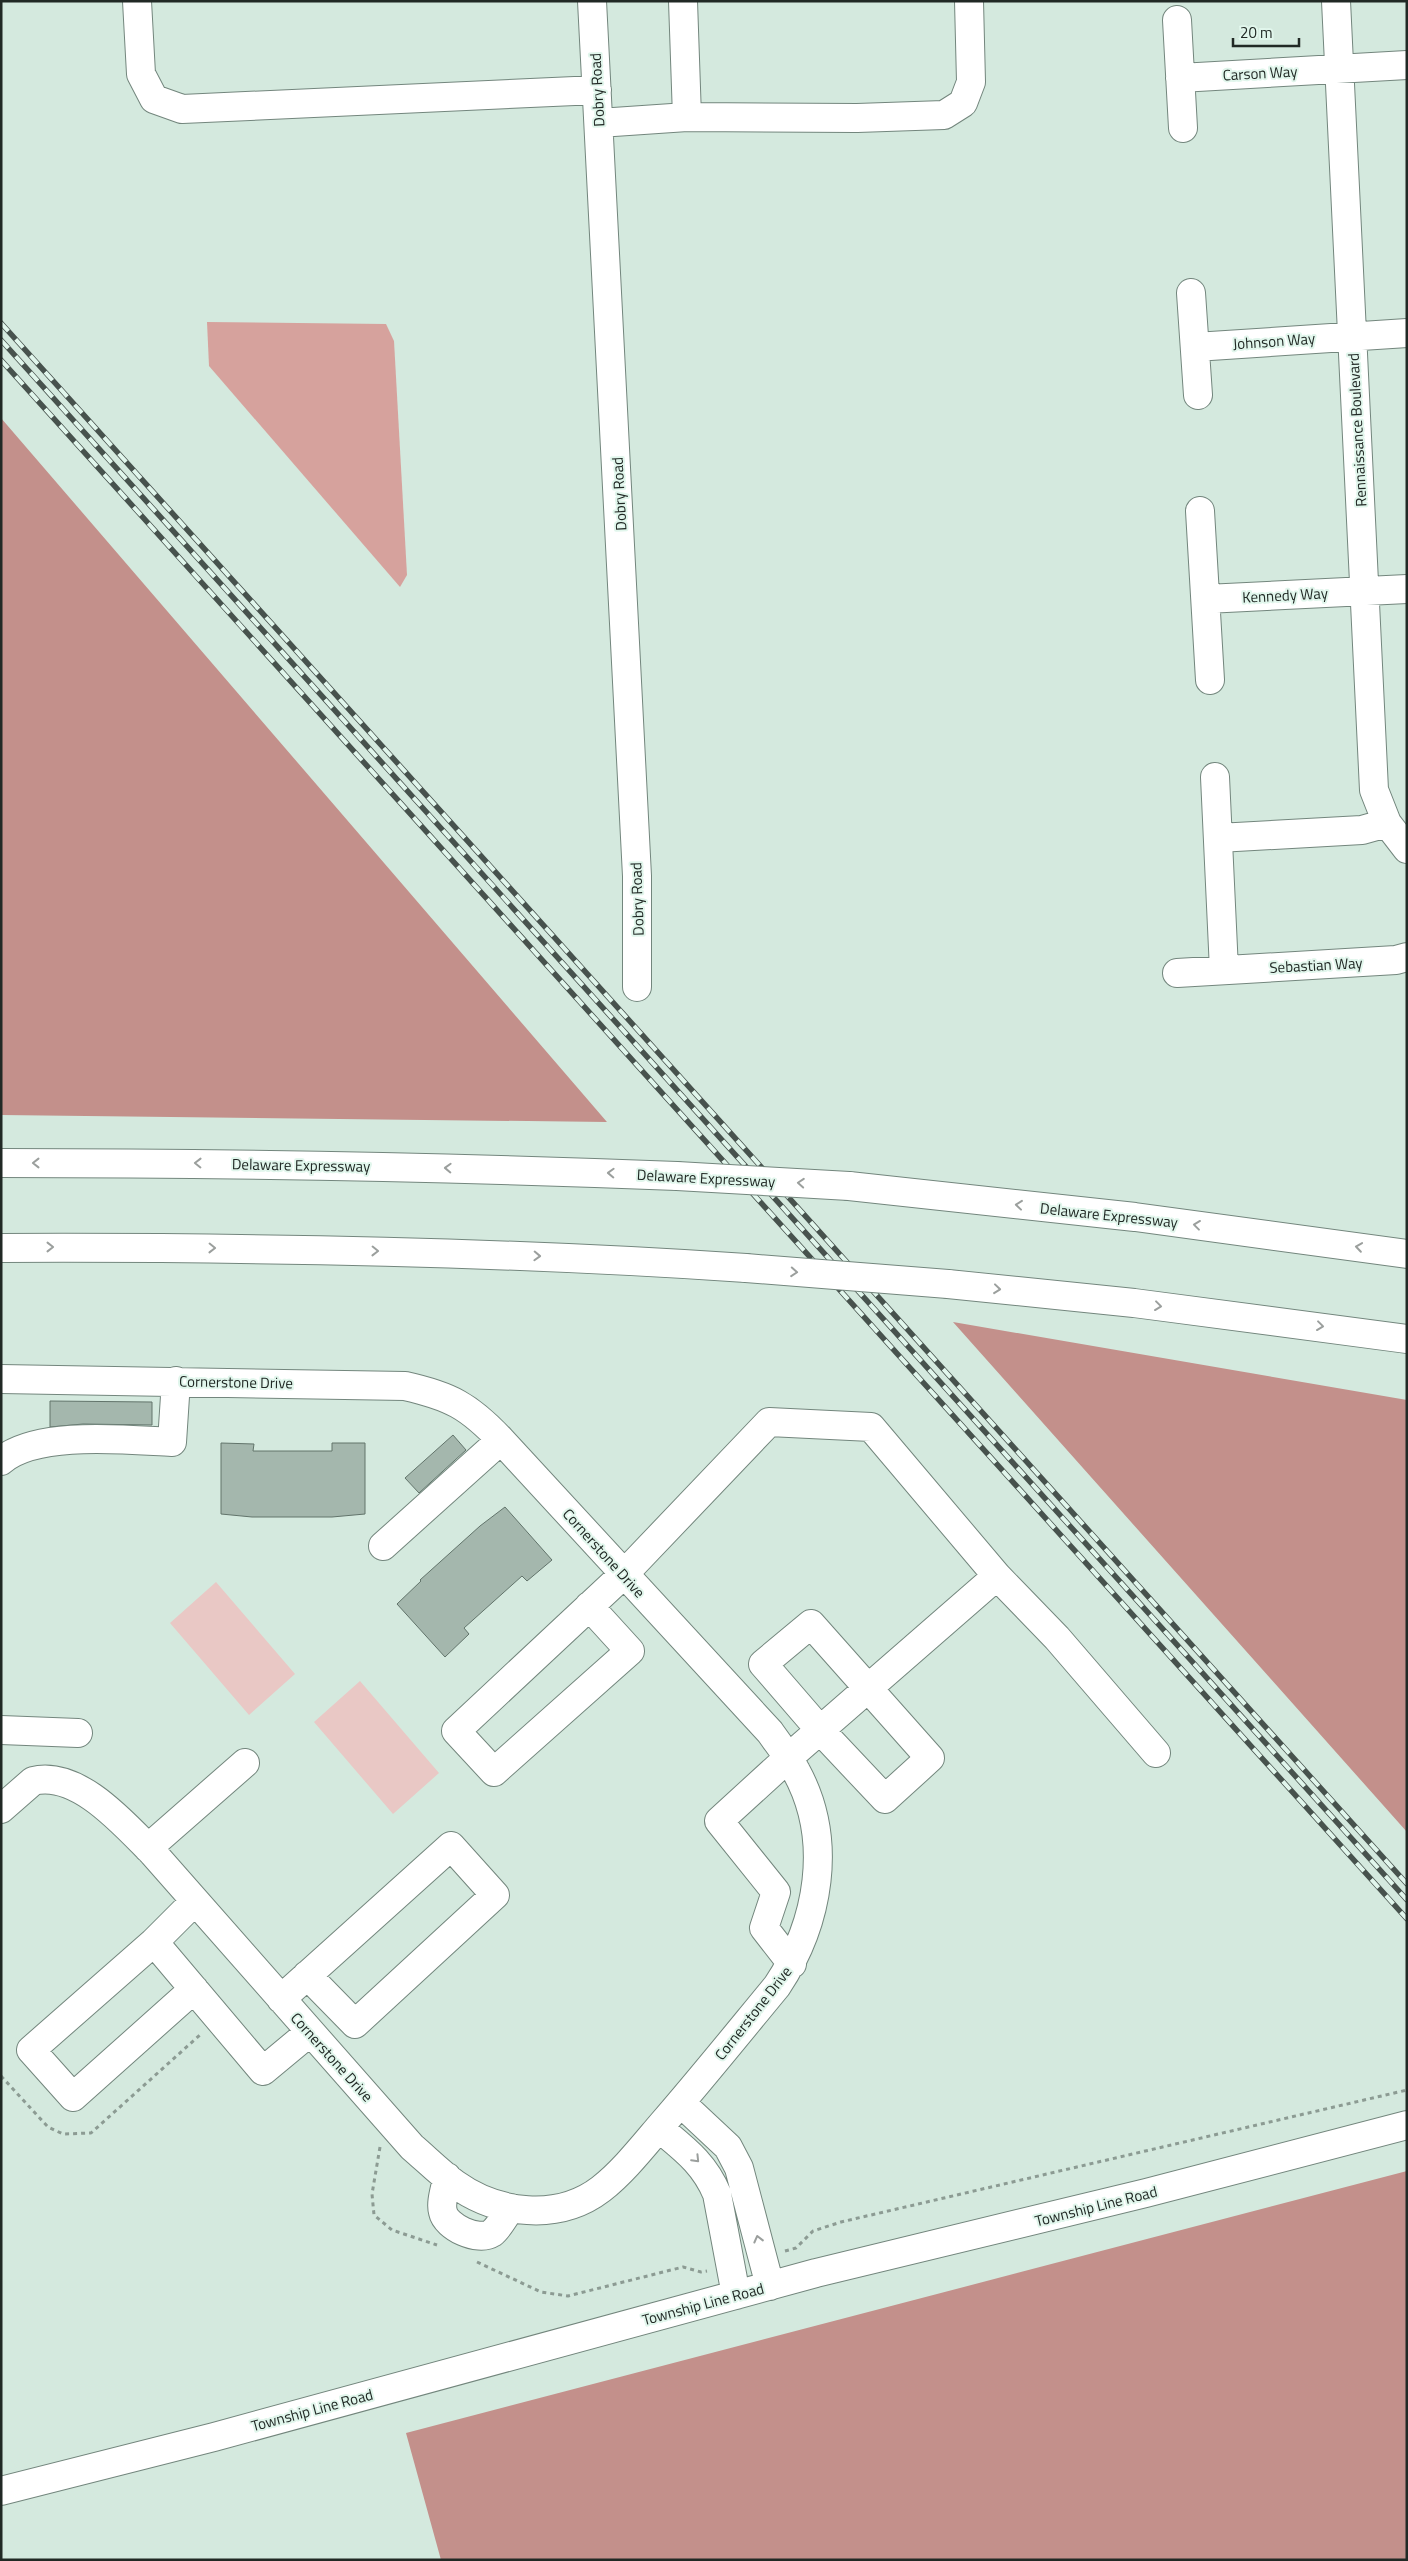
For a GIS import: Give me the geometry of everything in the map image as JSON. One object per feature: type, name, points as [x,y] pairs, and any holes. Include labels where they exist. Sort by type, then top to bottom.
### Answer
[{"type":"main road","points":[[137,1],[141,74],[154,99],[182,109],[597,90]]},
{"type":"main road","name":"Dobry Road","points":[[592,1],[637,876],[638,987]]},
{"type":"main road","points":[[683,1],[687,117]]},
{"type":"main road","points":[[599,123],[687,117],[857,118],[944,115],[963,103],[971,82],[969,1]]},
{"type":"main road","name":"Rennaissance Boulevard","points":[[1336,1],[1374,790],[1387,823],[1407,849]]},
{"type":"main road","points":[[1177,20],[1183,128]]},
{"type":"main road","name":"Carson Way","points":[[1180,78],[1407,64]]},
{"type":"main road","points":[[1191,293],[1198,395]]},
{"type":"main road","name":"Johnson Way","points":[[1195,347],[1352,335],[1407,333]]},
{"type":"main road","points":[[1200,511],[1210,680]]},
{"type":"main road","name":"Kennedy Way","points":[[1206,599],[1407,588]]},
{"type":"main road","points":[[1215,777],[1224,970]]},
{"type":"main road","points":[[1218,838],[1362,830],[1387,823]]},
{"type":"main road","name":"Sebastian Way","points":[[1177,973],[1396,960],[1407,957]]},
{"type":"main road","name":"Delaware Expressway","points":[[1,1164],[173,1163],[404,1167],[677,1176],[849,1186],[1134,1217],[1407,1254]]},
{"type":"main road","points":[[1,1248],[162,1247],[429,1252],[612,1259],[948,1284],[1134,1302],[1407,1339]]},
{"type":"main road","name":"Cornerstone Drive","points":[[1,1379],[405,1386],[432,1392],[472,1411],[501,1440],[770,1732],[796,1771],[809,1802],[817,1838],[818,1872],[816,1894],[806,1931],[792,1964],[777,1986],[659,2128],[619,2173],[600,2190],[575,2204],[544,2211],[510,2208],[484,2199],[447,2177],[412,2147],[148,1848],[123,1822],[92,1797],[63,1782],[50,1779],[33,1780],[1,1809]]},
{"type":"main road","points":[[1,1460],[11,1452],[82,1437],[172,1442],[176,1381]]},
{"type":"main road","points":[[589,1606],[630,1651],[494,1772],[456,1731],[589,1606],[624,1574],[769,1422],[871,1427],[997,1576],[1057,1638],[1156,1753]]},
{"type":"main road","points":[[383,1546],[501,1440]]},
{"type":"main road","points":[[792,1964],[764,1928],[776,1892],[719,1822],[788,1758],[997,1576]]},
{"type":"main road","points":[[811,1624],[930,1758],[885,1799],[820,1730],[763,1664],[811,1624]]},
{"type":"main road","points":[[1,1730],[78,1733]]},
{"type":"main road","points":[[148,1848],[245,1763]]},
{"type":"main road","points":[[280,1999],[451,1846],[495,1895],[355,2024],[307,1975]]},
{"type":"main road","points":[[194,1902],[154,1942],[31,2050],[73,2097],[194,1989]]},
{"type":"main road","points":[[154,1942],[263,2070],[310,2032]]},
{"type":"main road","points":[[680,2102],[728,2147],[739,2168],[770,2286]]},
{"type":"main road","name":"Township Line Road","points":[[1,2491],[289,2416],[770,2286],[1146,2194],[1407,2125]]},
{"type":"main road","points":[[659,2128],[698,2160],[713,2185],[717,2194],[736,2295]]},
{"type":"main road","points":[[447,2177],[442,2209],[449,2223],[472,2234],[492,2233],[510,2208]]},
{"type":"shaded area","points":[[207,322],[386,324],[394,341],[407,575],[400,587],[209,366]]},
{"type":"shaded area","points":[[1,418],[607,1122],[1,1115]]},
{"type":"shaded area","points":[[953,1322],[1407,1400],[1407,1832]]},
{"type":"shaded area","points":[[216,1582],[295,1674],[249,1715],[170,1623]]},
{"type":"shaded area","points":[[360,1681],[439,1773],[393,1814],[314,1722]]},
{"type":"shaded area","points":[[1407,2171],[1407,2560],[441,2560],[406,2433]]},
{"type":"building","points":[[50,1401],[152,1402],[152,1425],[83,1424],[50,1427]]},
{"type":"building","points":[[453,1435],[466,1450],[419,1493],[405,1478]]},
{"type":"building","points":[[221,1443],[254,1444],[253,1451],[332,1451],[332,1443],[365,1443],[365,1514],[332,1517],[252,1517],[221,1514]]},
{"type":"building","points":[[505,1507],[552,1560],[527,1581],[522,1576],[464,1628],[469,1634],[445,1657],[397,1604],[420,1580],[480,1526]]},
{"type":"railway","points":[[1,323],[1407,1884]]},
{"type":"railway","points":[[1,340],[1407,1900]]},
{"type":"railway","points":[[1,360],[1407,1919]]}]
